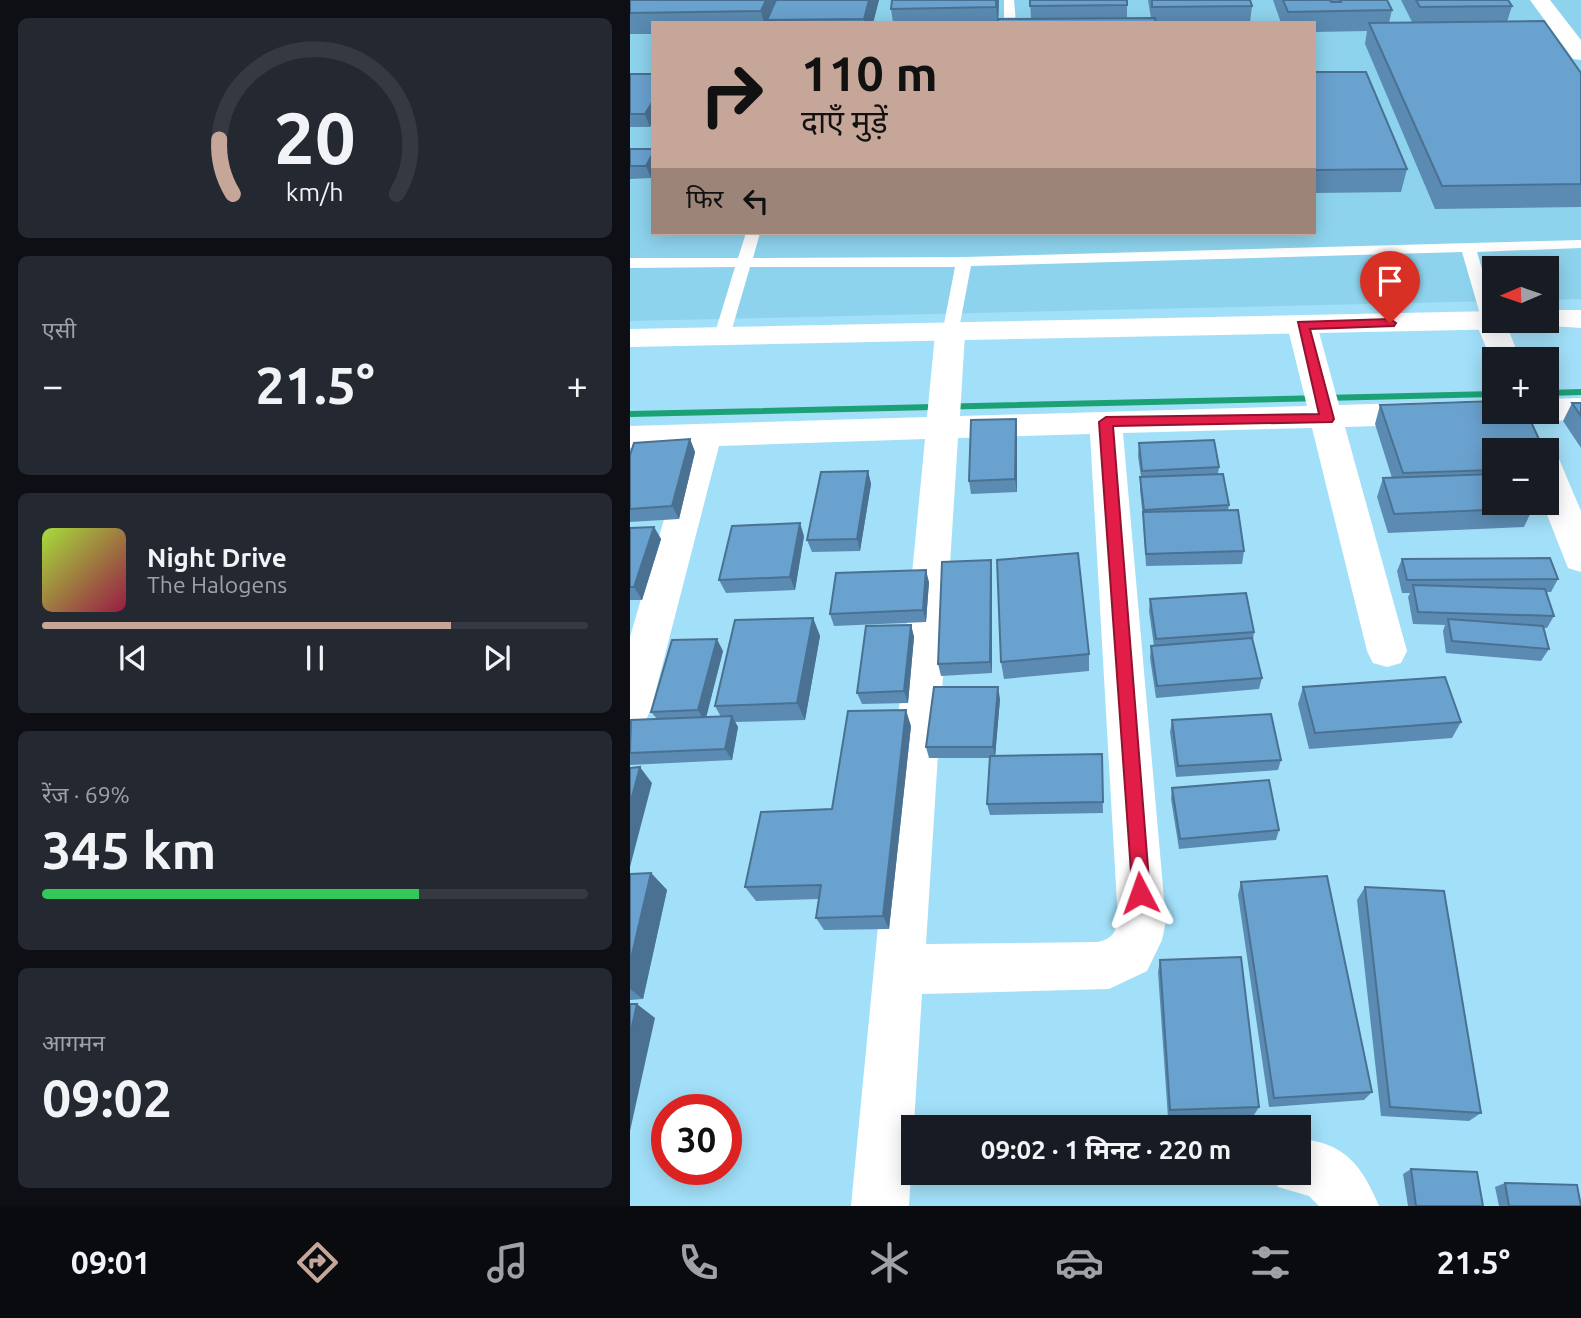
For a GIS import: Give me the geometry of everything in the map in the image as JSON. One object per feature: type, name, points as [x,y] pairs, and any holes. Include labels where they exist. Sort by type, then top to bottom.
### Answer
[{"type":"street","points":[[1540,0],[1581,54]]},
{"type":"street","points":[[1559,319],[1581,319]]},
{"type":"street","points":[[630,338],[950,334],[1482,321]]},
{"type":"street","points":[[1303,325],[1387,652]]},
{"type":"street","points":[[892,1177],[901,969],[950,334]]},
{"type":"street","points":[[630,437],[945,413],[1106,422],[1323,404],[1482,410]]},
{"type":"street","points":[[1559,410],[1581,409]]},
{"type":"street","points":[[901,969],[1098,967],[1119,963],[1132,953],[1138,940],[1142,921],[1106,422]]},
{"type":"street","points":[[630,709],[706,433]]},
{"type":"street","points":[[1559,500],[1581,558]]},
{"type":"street","points":[[1311,1167],[1333,1177],[1350,1206]]},
{"type":"lane","points":[[1009,0],[1010,21]]},
{"type":"lane","points":[[722,336],[751,235]]},
{"type":"lane","points":[[630,263],[964,262],[1581,244]]},
{"type":"lane","points":[[1468,248],[1482,280]]},
{"type":"lane","points":[[950,334],[964,262]]},
{"type":"shaded area","points":[[630,0],[1581,0],[1581,299],[1559,300],[1559,256],[1482,256],[1482,301],[630,321]]},
{"type":"building","points":[[630,0],[766,0],[761,11],[630,13]]},
{"type":"building","points":[[776,0],[869,0],[864,19],[767,20]]},
{"type":"building","points":[[892,0],[996,0],[996,7],[891,9]]},
{"type":"building","points":[[1030,0],[1127,0],[1127,5],[1030,6]]},
{"type":"building","points":[[1152,0],[1250,0],[1252,6],[1152,7]]},
{"type":"building","points":[[1283,0],[1387,0],[1392,10],[1288,12]]},
{"type":"building","points":[[1416,0],[1508,0],[1512,6],[1420,7]]},
{"type":"building","points":[[1155,18],[1156,21],[998,21]]},
{"type":"building","points":[[1544,21],[1581,73],[1581,184],[1442,186],[1369,23]]},
{"type":"building","points":[[1316,72],[1366,72],[1407,169],[1316,170]]},
{"type":"building","points":[[630,74],[651,74],[651,104],[645,114],[630,114]]},
{"type":"building","points":[[630,149],[651,149],[651,157],[646,166],[630,166]]},
{"type":"building","points":[[1482,401],[1482,424],[1532,424],[1538,438],[1482,438],[1482,470],[1403,473],[1380,405]]},
{"type":"building","points":[[1572,403],[1581,403],[1581,416]]},
{"type":"building","points":[[1016,419],[1015,479],[969,481],[971,420]]},
{"type":"building","points":[[690,439],[672,506],[630,509],[630,455],[634,443]]},
{"type":"building","points":[[1214,440],[1219,467],[1142,471],[1139,443]]},
{"type":"building","points":[[868,471],[857,539],[807,540],[821,472]]},
{"type":"building","points":[[1223,474],[1229,505],[1144,510],[1140,477]]},
{"type":"building","points":[[1482,474],[1482,510],[1394,514],[1383,478]]},
{"type":"building","points":[[1238,510],[1244,551],[1146,554],[1143,512]]},
{"type":"building","points":[[800,523],[790,577],[719,580],[732,526]]},
{"type":"building","points":[[654,527],[634,587],[630,587],[630,528]]},
{"type":"building","points":[[1078,553],[1089,654],[1001,662],[997,560]]},
{"type":"building","points":[[1550,558],[1558,579],[1407,580],[1402,559]]},
{"type":"building","points":[[991,560],[990,662],[938,664],[942,562]]},
{"type":"building","points":[[926,570],[923,610],[830,614],[836,573]]},
{"type":"building","points":[[1413,585],[1545,589],[1554,616],[1418,612]]},
{"type":"building","points":[[1246,593],[1254,632],[1156,639],[1150,599]]},
{"type":"building","points":[[813,618],[797,703],[715,706],[735,620]]},
{"type":"building","points":[[1448,619],[1543,626],[1549,649],[1452,641]]},
{"type":"building","points":[[911,625],[904,691],[857,693],[866,626]]},
{"type":"building","points":[[1252,638],[1262,678],[1157,686],[1151,646]]},
{"type":"building","points":[[717,639],[698,710],[651,712],[672,640]]},
{"type":"building","points":[[1445,677],[1461,722],[1315,733],[1303,687]]},
{"type":"building","points":[[934,687],[998,687],[993,747],[926,747]]},
{"type":"building","points":[[906,710],[883,916],[816,918],[821,885],[745,887],[761,812],[832,809],[848,711]]},
{"type":"building","points":[[1271,714],[1281,760],[1178,766],[1172,720]]},
{"type":"building","points":[[732,716],[725,749],[630,753],[631,720]]},
{"type":"building","points":[[1102,754],[1103,802],[987,804],[990,756]]},
{"type":"building","points":[[640,767],[630,804],[630,768]]},
{"type":"building","points":[[1269,780],[1279,830],[1180,839],[1172,788]]},
{"type":"building","points":[[651,873],[630,963],[630,874]]},
{"type":"building","points":[[1327,876],[1372,1092],[1274,1098],[1241,882]]},
{"type":"building","points":[[1365,887],[1444,891],[1481,1113],[1390,1107]]},
{"type":"building","points":[[1241,957],[1259,1107],[1170,1110],[1160,960]]},
{"type":"building","points":[[630,1004],[637,1004],[630,1035]]},
{"type":"building","points":[[1411,1169],[1477,1172],[1483,1206],[1416,1206]]},
{"type":"building","points":[[1505,1183],[1577,1185],[1581,1206],[1509,1206]]},
{"type":"waterway","points":[[1559,393],[1581,392]]},
{"type":"waterway","points":[[630,414],[1482,394]]},
{"type":"route","points":[[1140,893],[1106,422],[1327,419],[1303,325],[1390,323]]}]
